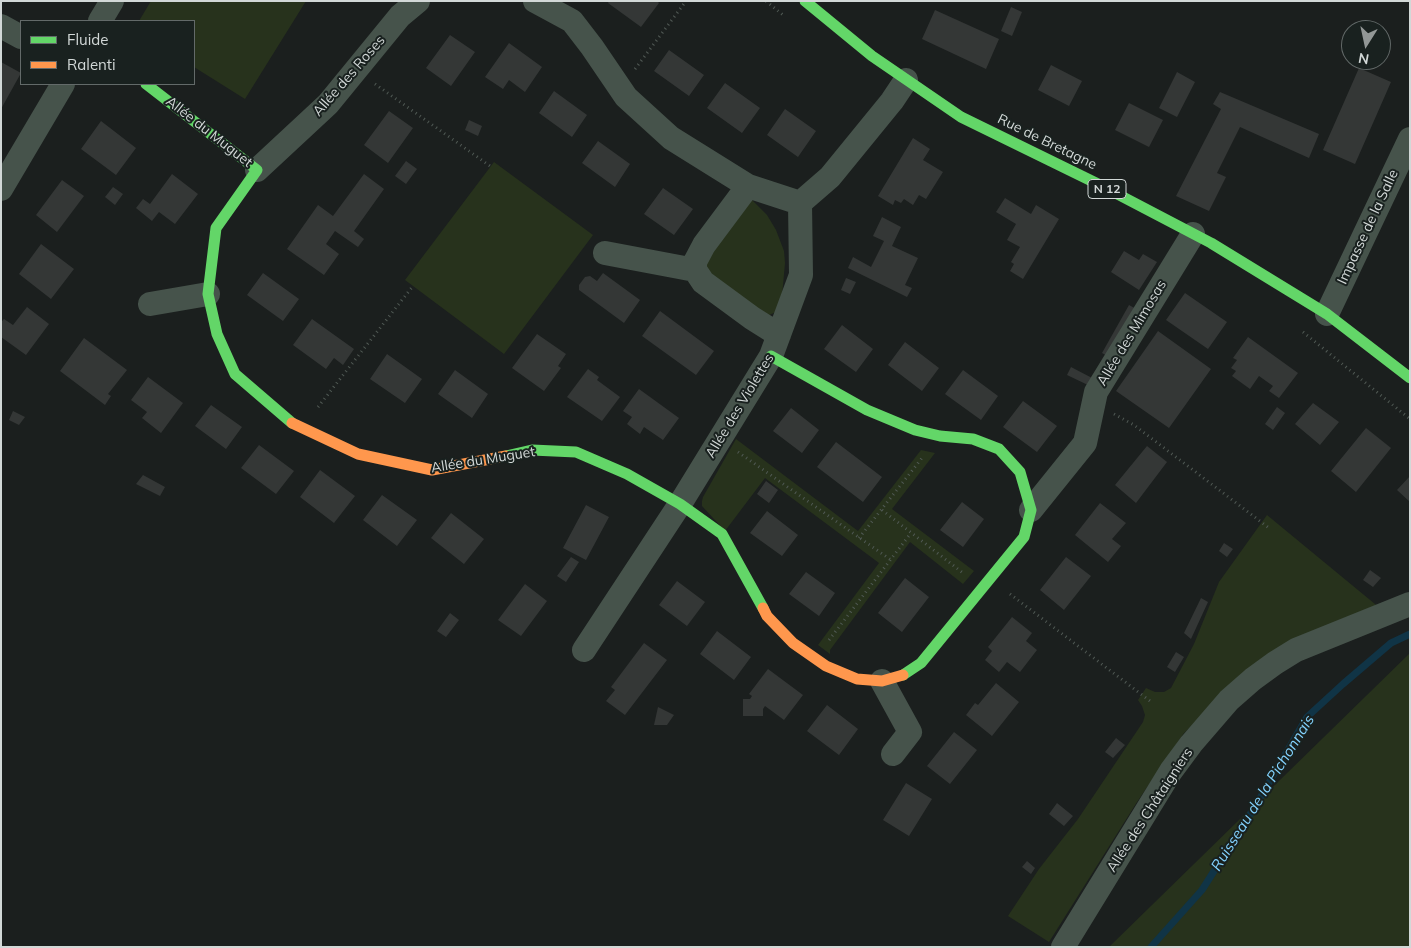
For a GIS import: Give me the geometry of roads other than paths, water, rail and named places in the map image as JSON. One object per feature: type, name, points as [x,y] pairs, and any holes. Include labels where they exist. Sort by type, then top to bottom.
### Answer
[{"type":"street","points":[[101,20],[112,1]]},
{"type":"street","name":"Allée des Roses","points":[[257,170],[328,104],[400,16],[418,1]]},
{"type":"street","points":[[535,1],[572,22],[592,47],[626,97],[671,138],[748,186],[800,203],[830,177],[892,101],[906,80]]},
{"type":"street","name":"Rue de Bretagne","points":[[805,1],[872,56],[961,117],[1102,186],[1193,234],[1270,278],[1327,314],[1410,378]]},
{"type":"street","points":[[1,26],[20,36]]},
{"type":"street","points":[[1,189],[62,85]]},
{"type":"street","name":"Allée du Muguet","points":[[147,85],[257,170],[216,228],[208,294],[217,334],[235,374],[291,422],[358,454],[432,470],[487,461],[532,450],[576,452],[627,474],[680,504]]},
{"type":"street","name":"Impasse de la Salle","points":[[1327,314],[1410,140]]},
{"type":"street","points":[[748,186],[704,245],[695,262],[695,270],[703,282],[752,318],[775,346],[867,410],[915,430],[940,436],[973,439],[1000,449],[1020,472],[1031,510]]},
{"type":"street","name":"Allée des Violettes","points":[[584,650],[680,504],[775,346],[801,275],[800,203]]},
{"type":"street","name":"Allée des Mimosas","points":[[680,504],[722,534],[767,616],[793,643],[826,666],[857,679],[882,681],[902,675],[921,663],[1024,537],[1031,510],[1085,443],[1096,392],[1193,234]]},
{"type":"street","points":[[605,253],[695,270]]},
{"type":"street","points":[[150,304],[208,294]]},
{"type":"street","name":"Allée des Châtaigniers","points":[[1063,947],[1171,771],[1191,744],[1229,700],[1275,662],[1296,650],[1410,604]]},
{"type":"street","points":[[882,681],[910,732],[893,754]]},
{"type":"waterway","name":"Ruisseau de la Pichonnais","points":[[1151,947],[1202,890],[1256,805],[1307,717],[1391,643],[1410,634]]}]
